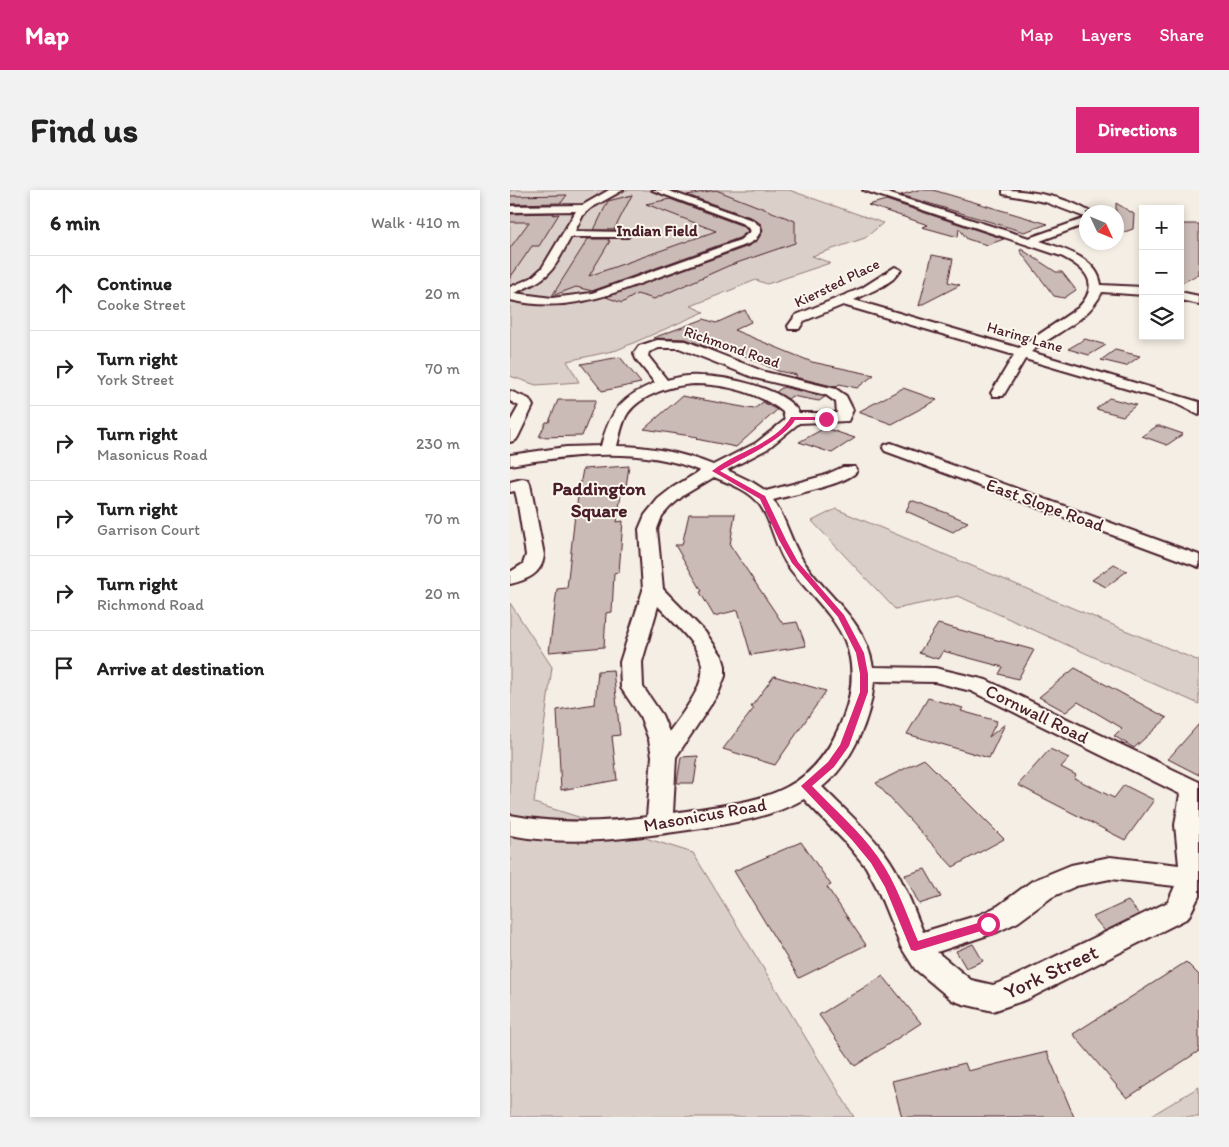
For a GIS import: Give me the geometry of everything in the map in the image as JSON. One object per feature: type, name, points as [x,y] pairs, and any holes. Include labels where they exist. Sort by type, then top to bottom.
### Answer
[{"type":"street","points":[[510,291],[535,280],[547,270],[578,214],[584,208],[602,196],[618,190]]},
{"type":"street","points":[[510,296],[545,302],[584,298],[744,242],[751,238],[756,231],[756,228],[748,222],[657,190]]},
{"type":"street","points":[[868,190],[1031,241],[1064,254],[1083,266],[1094,278],[1097,288],[1095,296],[1085,309],[1022,352],[998,393]]},
{"type":"street","points":[[1006,192],[1020,194],[1079,211]]},
{"type":"street","points":[[510,209],[584,208]]},
{"type":"street","points":[[1031,241],[1079,224]]},
{"type":"street","points":[[567,234],[624,235]]},
{"type":"street","name":"Kiersted Place","points":[[794,326],[800,318],[879,284],[892,275],[895,270]]},
{"type":"street","points":[[1097,288],[1139,291]]},
{"type":"street","points":[[1184,297],[1199,300]]},
{"type":"street","name":"Haring Lane","points":[[840,300],[1180,400],[1194,405],[1199,410]]},
{"type":"street","name":"Richmond Road","points":[[664,385],[641,356],[641,353],[644,349],[665,343],[688,346],[754,373],[831,392],[838,395],[845,404],[845,412],[842,418],[793,418]]},
{"type":"street","points":[[733,385],[754,373]]},
{"type":"street","points":[[608,450],[619,414],[626,406],[642,395],[664,385],[696,380],[733,385],[776,399],[788,406],[793,413],[790,424],[769,441],[678,491],[664,502],[648,529],[653,590],[632,662],[632,688],[651,715],[661,740],[664,756],[659,825]]},
{"type":"street","points":[[510,396],[524,402],[526,406],[510,437]]},
{"type":"street","name":"East Slope Road","points":[[891,448],[1199,561]]},
{"type":"street","points":[[510,578],[525,573],[534,562],[526,498],[516,485],[510,460],[571,450],[608,450],[667,454],[715,471],[763,497],[829,480],[849,471]]},
{"type":"street","name":"Masonicus Road","points":[[510,824],[529,829],[596,832],[659,825],[752,810],[780,800],[806,786],[831,764],[844,746],[864,692],[864,674],[860,653],[842,616],[795,563],[782,540],[763,497]]},
{"type":"street","points":[[653,590],[710,651],[715,664],[714,677],[706,694],[664,756]]},
{"type":"street","name":"Cornwall Road","points":[[864,674],[936,675],[978,685],[1196,791]]},
{"type":"street","name":"York Street","points":[[806,786],[856,837],[875,860],[890,886],[915,947],[925,960],[963,991],[993,998],[1017,990],[1178,910],[1189,896],[1195,878],[1196,865],[1188,823],[1196,791]]},
{"type":"street","points":[[915,947],[988,924],[1008,914],[1042,889],[1071,876],[1110,868],[1195,878]]},
{"type":"shaded area","points":[[510,190],[789,190],[883,223],[865,238],[812,256],[830,263],[767,284],[756,280],[691,306],[704,312],[617,350],[567,361],[579,382],[536,385],[510,376]]},
{"type":"shaded area","points":[[836,509],[1199,661],[1199,704],[958,596],[895,609],[812,521]]},
{"type":"shaded area","points":[[510,603],[552,667],[534,803],[693,853],[854,1117],[510,1117]]},
{"type":"shaded area","points":[[1199,1087],[1199,1117],[1149,1117]]},
{"type":"building","points":[[716,190],[795,221],[795,243],[728,266],[654,299],[637,294],[622,303],[606,297],[749,246],[757,241],[763,231],[761,224],[753,218],[687,195]]},
{"type":"building","points":[[918,190],[933,190],[1048,224],[1024,232],[901,195]]},
{"type":"building","points":[[567,195],[561,203],[510,204],[510,196]]},
{"type":"building","points":[[632,195],[614,230],[594,230],[608,201]]},
{"type":"building","points":[[670,199],[743,226],[748,231],[739,238],[592,291],[576,287],[552,296],[588,239],[609,239],[608,241],[610,241],[589,276],[716,231],[646,204]]},
{"type":"building","points":[[886,200],[1004,239],[987,245],[967,239],[959,228],[958,237],[922,227],[928,225],[868,205]]},
{"type":"building","points":[[1124,208],[1134,214],[1133,229],[1124,232]]},
{"type":"building","points":[[554,213],[553,215],[559,214],[539,246],[532,246],[510,278],[510,248],[529,222],[510,222],[510,214]]},
{"type":"building","points":[[1184,224],[1199,224],[1199,274],[1184,282]]},
{"type":"building","points":[[1021,249],[1056,272],[1062,272],[1076,290],[1064,298],[1054,296],[1020,251]]},
{"type":"building","points":[[932,255],[953,259],[948,282],[960,285],[919,306]]},
{"type":"building","points":[[745,310],[751,322],[734,330],[812,362],[874,375],[857,388],[839,384],[836,387],[778,371],[725,347],[715,350],[686,339],[653,338],[704,319],[716,323]]},
{"type":"building","points":[[1085,339],[1106,345],[1089,355],[1068,349]]},
{"type":"building","points":[[1115,350],[1140,356],[1126,366],[1101,360]]},
{"type":"building","points":[[620,357],[641,383],[602,391],[581,364]]},
{"type":"building","points":[[783,387],[825,397],[819,401],[792,396],[788,399],[776,392]]},
{"type":"building","points":[[903,388],[937,400],[892,424],[858,412]]},
{"type":"building","points":[[682,396],[754,409],[763,402],[777,410],[736,447],[696,439],[698,437],[644,429]]},
{"type":"building","points":[[1109,398],[1136,405],[1123,416],[1096,409]]},
{"type":"building","points":[[558,400],[596,400],[582,436],[539,437],[546,422],[549,422]]},
{"type":"building","points":[[1157,426],[1183,434],[1167,445],[1142,436]]},
{"type":"building","points":[[825,428],[855,438],[832,453],[799,442]]},
{"type":"building","points":[[629,466],[626,487],[622,487],[617,522],[623,521],[619,572],[614,573],[612,612],[606,613],[604,647],[549,652],[557,589],[567,588],[575,514],[583,469]]},
{"type":"building","points":[[911,500],[968,522],[953,532],[906,511]]},
{"type":"building","points":[[689,514],[735,514],[730,545],[783,624],[797,622],[806,646],[751,655],[738,610],[714,616],[700,592],[702,591],[675,545],[682,545]]},
{"type":"building","points":[[1114,564],[1127,571],[1106,587],[1092,580]]},
{"type":"building","points":[[938,624],[1034,650],[1018,679],[999,674],[1003,667],[943,651],[938,659],[919,653]]},
{"type":"building","points":[[1075,668],[1167,718],[1134,748],[1114,736],[1122,728],[1078,702],[1066,712],[1039,697]]},
{"type":"building","points":[[613,670],[620,735],[612,736],[617,780],[561,790],[557,710],[595,704],[598,671]]},
{"type":"building","points":[[774,676],[826,691],[775,765],[723,749],[754,708],[751,707]]},
{"type":"building","points":[[928,698],[963,708],[961,711],[997,721],[989,737],[1005,724],[989,758],[907,734]]},
{"type":"building","points":[[1199,724],[1199,775],[1168,759]]},
{"type":"building","points":[[1050,749],[1069,758],[1061,767],[1076,775],[1074,778],[1114,798],[1124,785],[1154,800],[1125,840],[1018,785]]},
{"type":"building","points":[[698,756],[694,783],[677,783],[681,757]]},
{"type":"building","points":[[924,759],[1004,839],[953,867],[876,783]]},
{"type":"building","points":[[801,842],[831,885],[827,887],[866,945],[799,978],[734,871]]},
{"type":"building","points":[[925,869],[941,897],[919,904],[905,875]]},
{"type":"building","points":[[1128,901],[1139,914],[1105,931],[1093,917]]},
{"type":"building","points":[[973,944],[983,961],[966,968],[956,951]]},
{"type":"building","points":[[1186,962],[1199,975],[1199,1051],[1127,1098],[1073,1034]]},
{"type":"building","points":[[883,976],[921,1023],[855,1066],[819,1015]]},
{"type":"building","points":[[1047,1052],[1074,1117],[902,1117],[892,1081],[965,1063],[968,1071]]},
{"type":"district","name":"Indian Field","points":[[657,230]]},
{"type":"district","name":"Paddington Square","points":[[599,499]]},
{"type":"route","points":[[826,419],[793,418],[790,424],[769,441],[715,471],[735,480],[763,497],[782,540],[795,563],[842,616],[860,653],[864,674],[864,692],[844,746],[831,764],[806,786],[856,837],[875,860],[890,886],[915,947],[988,924]]}]
